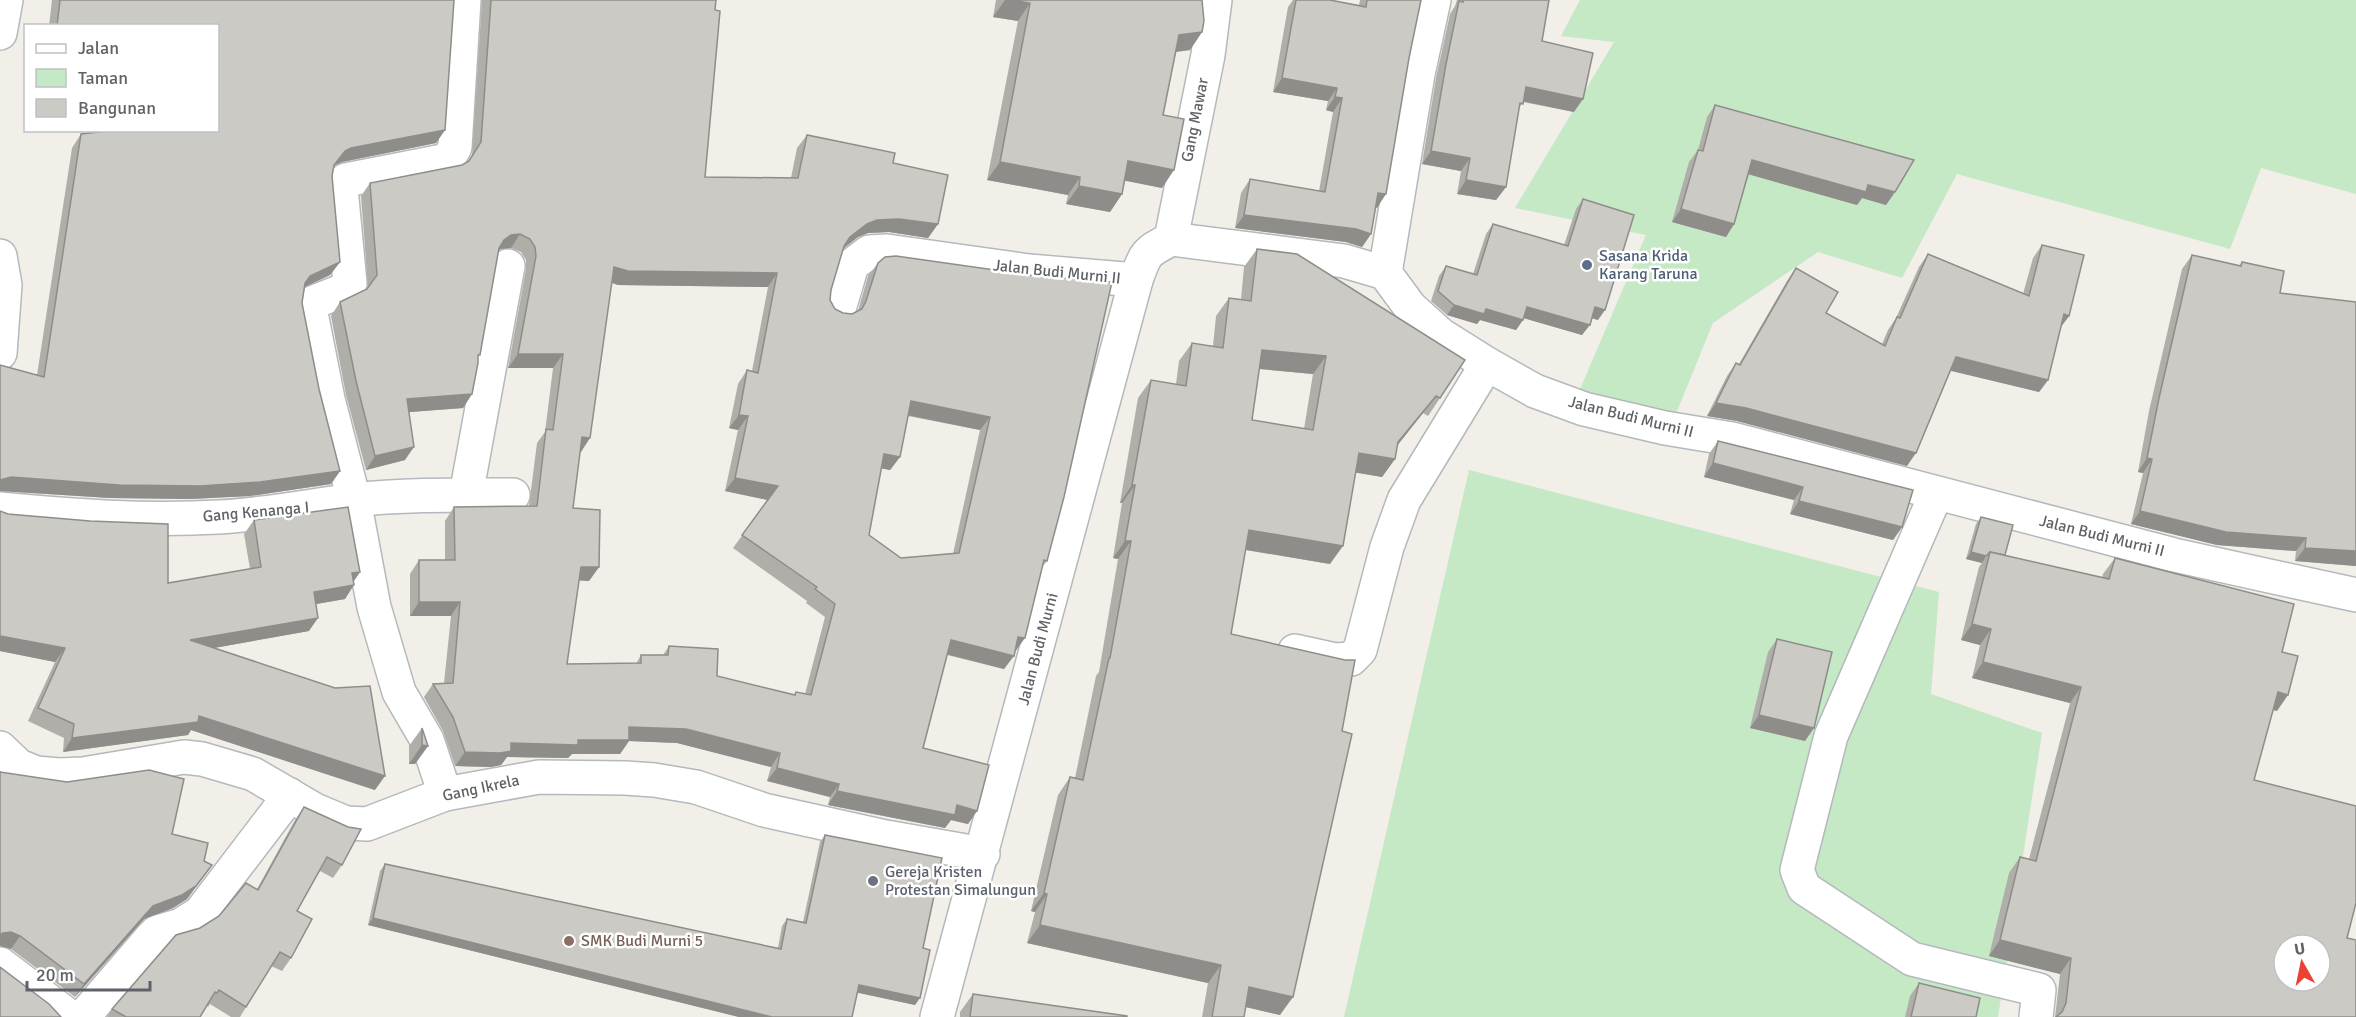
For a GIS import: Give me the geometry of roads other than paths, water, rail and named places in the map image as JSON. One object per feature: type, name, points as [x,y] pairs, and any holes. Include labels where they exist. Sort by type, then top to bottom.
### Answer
[{"type":"street","points":[[0,33],[6,0]]},
{"type":"street","points":[[445,794],[427,740],[399,692],[374,606],[354,500],[328,399],[311,313],[314,302],[344,290],[350,283],[340,188],[346,180],[448,160],[455,147],[464,0]]},
{"type":"street","name":"Gang Mawar","points":[[1171,239],[1208,55],[1215,0]]},
{"type":"street","points":[[1171,239],[1344,261],[1385,273],[1418,74],[1434,0]]},
{"type":"street","name":"Jalan Budi Murni II","points":[[839,309],[852,265],[869,252],[887,251],[1029,271],[1136,280],[1145,255],[1151,248],[1171,239]]},
{"type":"street","points":[[0,256],[5,285],[0,353]]},
{"type":"street","points":[[466,495],[508,266]]},
{"type":"street","name":"Jalan Budi Murni II","points":[[1385,273],[1410,307],[1441,335],[1535,391],[1584,409],[1665,428],[1732,439],[2174,555],[2356,595]]},
{"type":"street","name":"Jalan Budi Murni","points":[[937,1017],[983,854],[1136,280]]},
{"type":"street","points":[[1264,645],[1336,660],[1351,659],[1360,650],[1387,547],[1404,500],[1487,364]]},
{"type":"street","points":[[1936,494],[1831,736],[1797,870],[1804,888],[1912,959],[2039,990],[2036,1017]]},
{"type":"street","name":"Gang Kenanga I","points":[[0,509],[87,517],[148,519],[219,517],[291,511],[354,500],[513,495]]},
{"type":"street","name":"Gang Ikrela","points":[[0,748],[19,765],[36,773],[59,775],[83,774],[184,757],[202,759],[253,774],[346,823],[367,824],[445,794],[539,777],[654,780],[696,787],[775,813],[886,837],[983,854]]},
{"type":"street","points":[[83,1017],[157,932],[181,925],[200,913],[290,795]]},
{"type":"street","points":[[0,964],[70,1017]]},
{"type":"place","name":"Sasana Krida Karang Taruna","points":[[1587,265]]},
{"type":"place","name":"Gereja Kristen Protestan Simalungun","points":[[873,881]]},
{"type":"place","name":"SMK Budi Murni 5","points":[[569,941]]}]
